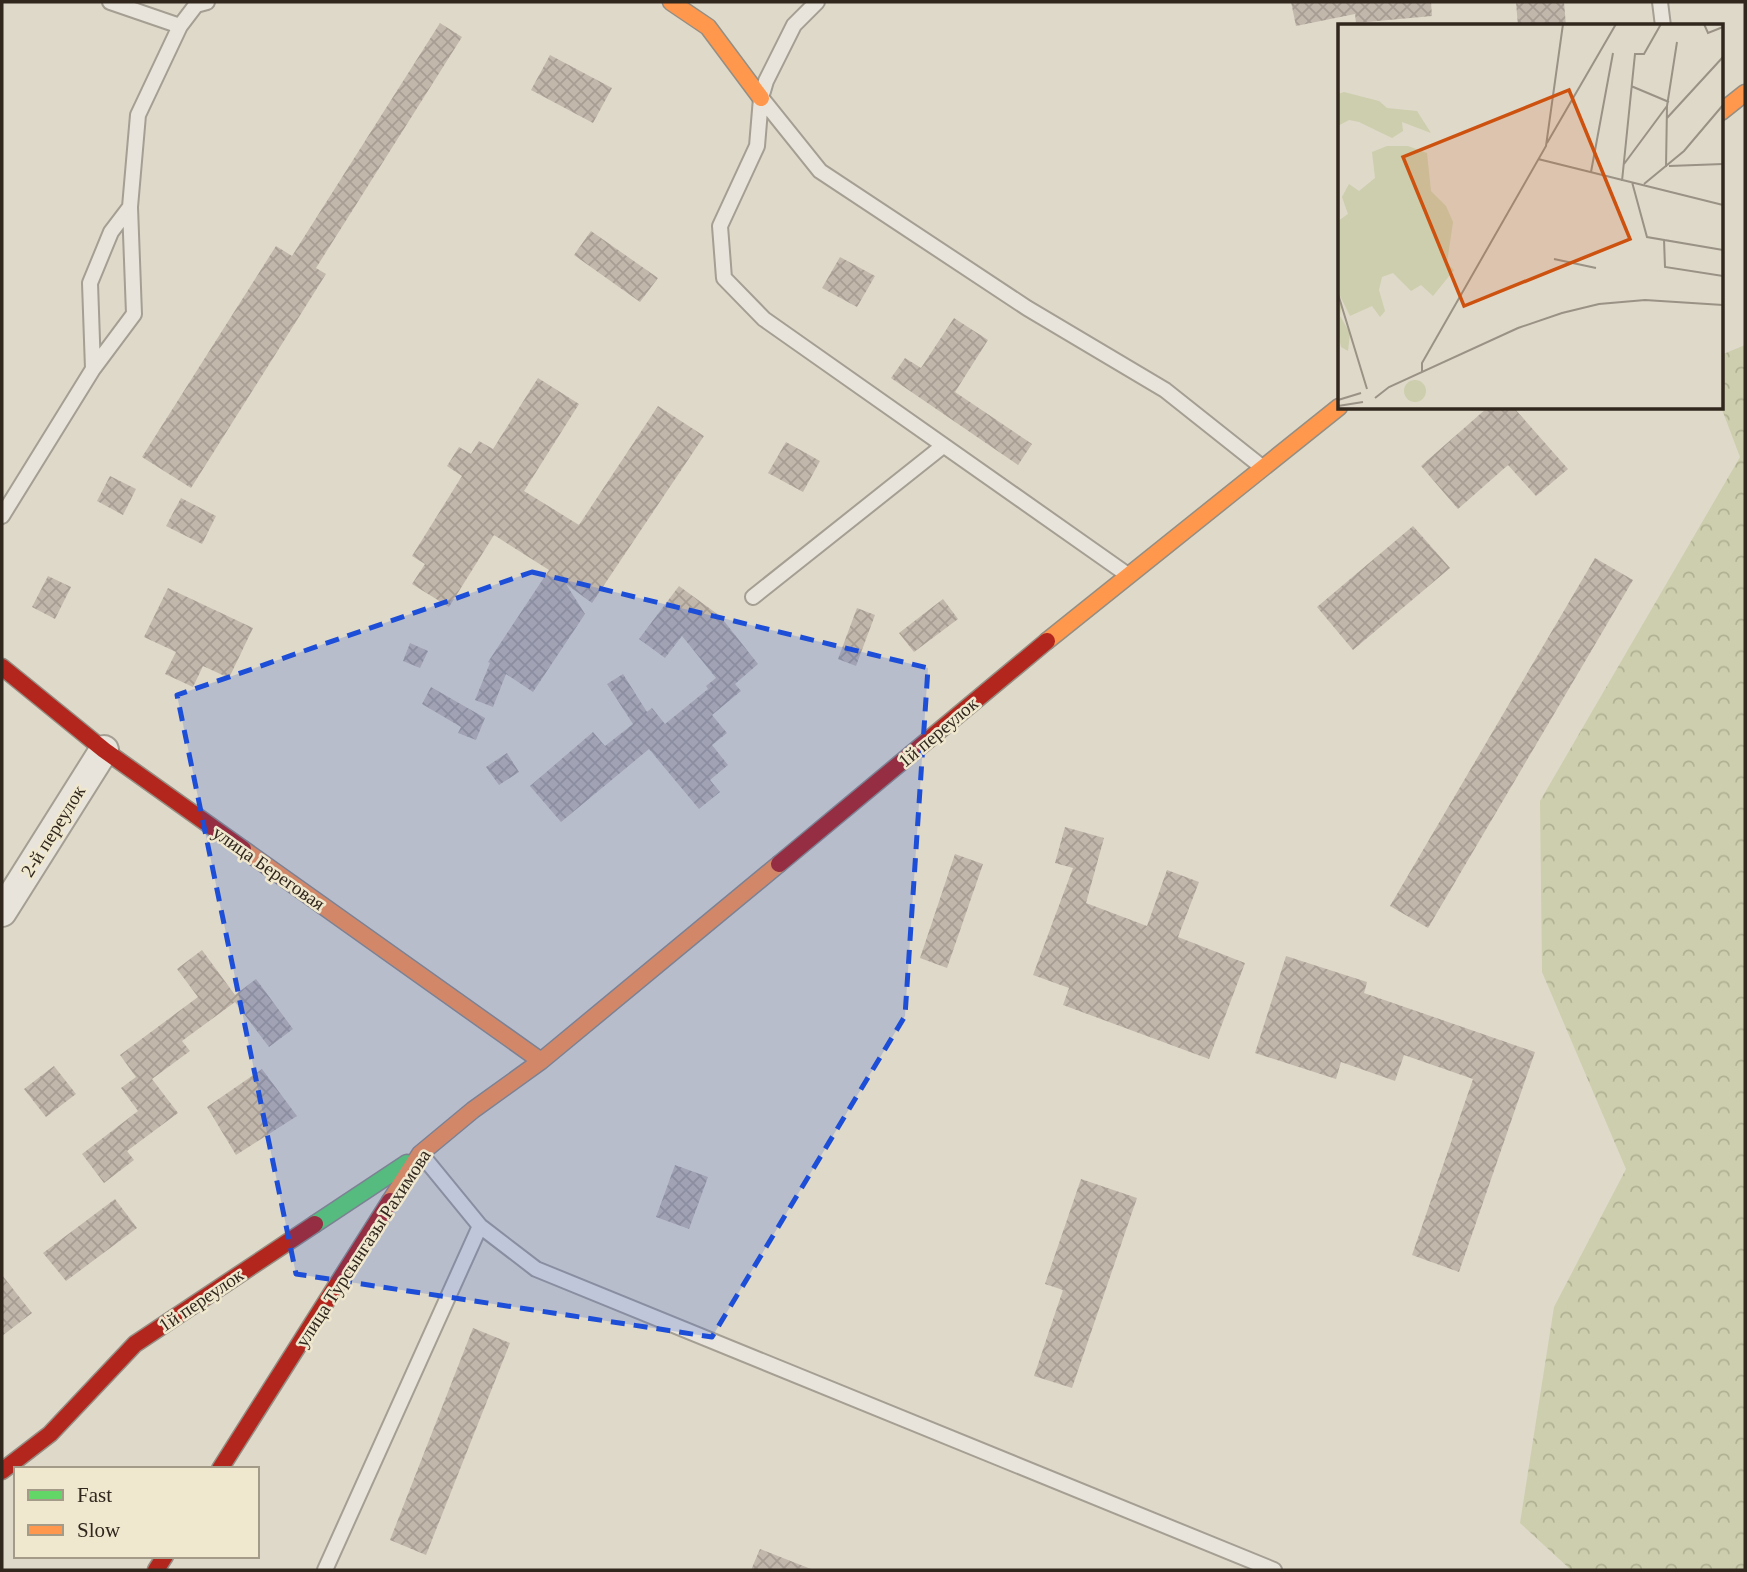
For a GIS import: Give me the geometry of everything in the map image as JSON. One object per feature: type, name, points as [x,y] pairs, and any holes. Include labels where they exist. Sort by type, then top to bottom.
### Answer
[{"type":"street","points":[[670,2],[708,27],[761,98]]},
{"type":"street","points":[[1722,111],[1745,93]]},
{"type":"street","name":"1й переулок","points":[[541,1061],[1128,575],[1338,408]]},
{"type":"street","name":"улица Береговая","points":[[2,667],[104,750],[541,1061]]},
{"type":"street","name":"2-й переулок","points":[[2,912],[104,750]]},
{"type":"street","name":"улица Турсынгазы Рахимова","points":[[221,1467],[421,1154],[473,1110],[541,1061]]},
{"type":"street","name":"1й переулок","points":[[2,1471],[50,1434],[135,1344],[421,1154]]},
{"type":"lane","points":[[110,2],[180,26]]},
{"type":"lane","points":[[2,516],[93,369],[134,314],[130,206],[138,115],[180,26],[196,5],[207,2]]},
{"type":"lane","points":[[817,2],[794,25],[766,81],[761,98],[757,146],[720,226],[724,278],[764,319],[1128,575]]},
{"type":"lane","points":[[1660,2],[1662,24]]},
{"type":"lane","points":[[761,98],[820,171],[1027,308],[1164,390],[1263,468]]},
{"type":"lane","points":[[93,369],[90,283],[111,232],[130,206]]},
{"type":"lane","points":[[753,597],[943,446]]},
{"type":"lane","points":[[421,1154],[480,1226],[536,1269],[1274,1570]]},
{"type":"lane","points":[[325,1570],[480,1226]]},
{"type":"highlighted area","points":[[532,572],[928,668],[905,1016],[712,1337],[296,1274],[177,695]]},
{"type":"green space","points":[[1745,345],[1745,1570],[1571,1570],[1520,1523],[1554,1307],[1626,1169],[1542,972],[1540,801],[1740,457],[1722,410],[1722,355]]},
{"type":"building","points":[[1291,2],[1431,2],[1432,16],[1356,23],[1355,14],[1296,26]]},
{"type":"building","points":[[1516,2],[1564,2],[1566,24],[1518,24]]},
{"type":"building","points":[[440,23],[462,37],[316,268],[326,274],[191,488],[142,457],[276,246],[292,256]]},
{"type":"building","points":[[550,55],[612,88],[593,123],[531,90]]},
{"type":"building","points":[[591,231],[658,278],[640,302],[574,255]]},
{"type":"building","points":[[840,257],[875,276],[857,307],[822,288]]},
{"type":"building","points":[[954,318],[988,340],[955,392],[1032,444],[1018,465],[891,378],[905,358],[921,368]]},
{"type":"building","points":[[538,378],[579,404],[524,491],[579,525],[658,406],[704,436],[592,603],[566,584],[585,614],[533,692],[506,674],[493,707],[475,700],[490,663],[488,662],[549,570],[494,535],[449,607],[412,584],[425,564],[412,556],[462,476],[447,466],[459,447],[471,454],[479,441],[493,449]]},
{"type":"building","points":[[1485,410],[1516,410],[1568,469],[1536,496],[1508,465],[1458,509],[1421,466]]},
{"type":"building","points":[[786,442],[820,461],[803,492],[768,473]]},
{"type":"building","points":[[110,476],[136,489],[123,515],[97,501]]},
{"type":"building","points":[[181,498],[216,516],[202,544],[166,526]]},
{"type":"building","points":[[1413,526],[1450,568],[1353,650],[1317,607]]},
{"type":"building","points":[[1595,558],[1633,580],[1428,928],[1390,906]]},
{"type":"building","points":[[48,576],[71,587],[55,619],[32,607]]},
{"type":"building","points":[[679,586],[720,616],[758,664],[735,684],[741,691],[712,715],[727,733],[712,745],[728,765],[710,780],[720,792],[699,809],[649,749],[561,822],[530,786],[593,732],[605,746],[633,724],[607,684],[623,674],[647,712],[652,708],[665,724],[708,689],[706,686],[716,678],[682,636],[665,658],[639,639]]},
{"type":"building","points":[[168,588],[253,628],[229,678],[203,666],[193,687],[165,674],[176,652],[144,637]]},
{"type":"building","points":[[943,599],[958,619],[914,652],[899,633]]},
{"type":"building","points":[[857,608],[875,615],[856,666],[838,659]]},
{"type":"building","points":[[410,643],[428,651],[420,668],[403,661]]},
{"type":"building","points":[[431,687],[485,718],[476,740],[458,733],[461,727],[422,704]]},
{"type":"building","points":[[507,753],[519,772],[499,785],[486,767]]},
{"type":"building","points":[[1065,827],[1104,838],[1086,903],[1147,926],[1167,870],[1199,882],[1178,937],[1245,963],[1209,1059],[1063,1005],[1069,988],[1033,975],[1073,868],[1055,863]]},
{"type":"building","points":[[955,854],[983,864],[947,968],[920,958]]},
{"type":"building","points":[[202,950],[235,995],[256,979],[293,1029],[269,1047],[235,1002],[182,1041],[190,1051],[152,1079],[178,1113],[127,1151],[134,1160],[104,1183],[82,1154],[138,1111],[121,1088],[136,1077],[120,1055],[198,997],[177,969]]},
{"type":"building","points":[[1286,956],[1367,982],[1364,993],[1535,1052],[1459,1272],[1412,1255],[1473,1079],[1404,1055],[1395,1081],[1341,1062],[1336,1079],[1255,1053]]},
{"type":"building","points":[[54,1066],[76,1094],[46,1117],[24,1089]]},
{"type":"building","points":[[262,1069],[297,1116],[236,1155],[207,1107]]},
{"type":"building","points":[[675,1165],[708,1177],[689,1229],[656,1217]]},
{"type":"building","points":[[1081,1179],[1137,1198],[1072,1388],[1034,1376],[1063,1290],[1045,1284]]},
{"type":"building","points":[[115,1199],[137,1228],[66,1281],[43,1253]]},
{"type":"building","points":[[2,1275],[32,1313],[2,1336]]},
{"type":"building","points":[[473,1328],[510,1343],[426,1555],[390,1540]]},
{"type":"building","points":[[760,1549],[811,1569],[811,1570],[751,1570]]},
{"type":"traffic: fast","points":[[315,1224],[407,1163]]},
{"type":"traffic: slow","points":[[671,2],[708,27],[761,98]]},
{"type":"traffic: slow","points":[[1722,111],[1745,93]]},
{"type":"traffic: slow","points":[[1047,641],[1338,408]]},
{"type":"traffic: slow","points":[[243,849],[541,1061]]},
{"type":"traffic: slow","points":[[390,1201],[420,1154],[473,1110],[541,1061],[779,864]]},
{"type":"traffic: jam","points":[[779,864],[1047,641]]},
{"type":"traffic: jam","points":[[2,667],[104,750],[243,849]]},
{"type":"traffic: jam","points":[[221,1467],[390,1201]]},
{"type":"traffic: jam","points":[[2,1471],[50,1434],[135,1344],[315,1224]]},
{"type":"traffic: jam","points":[[156,1570],[164,1558]]}]
